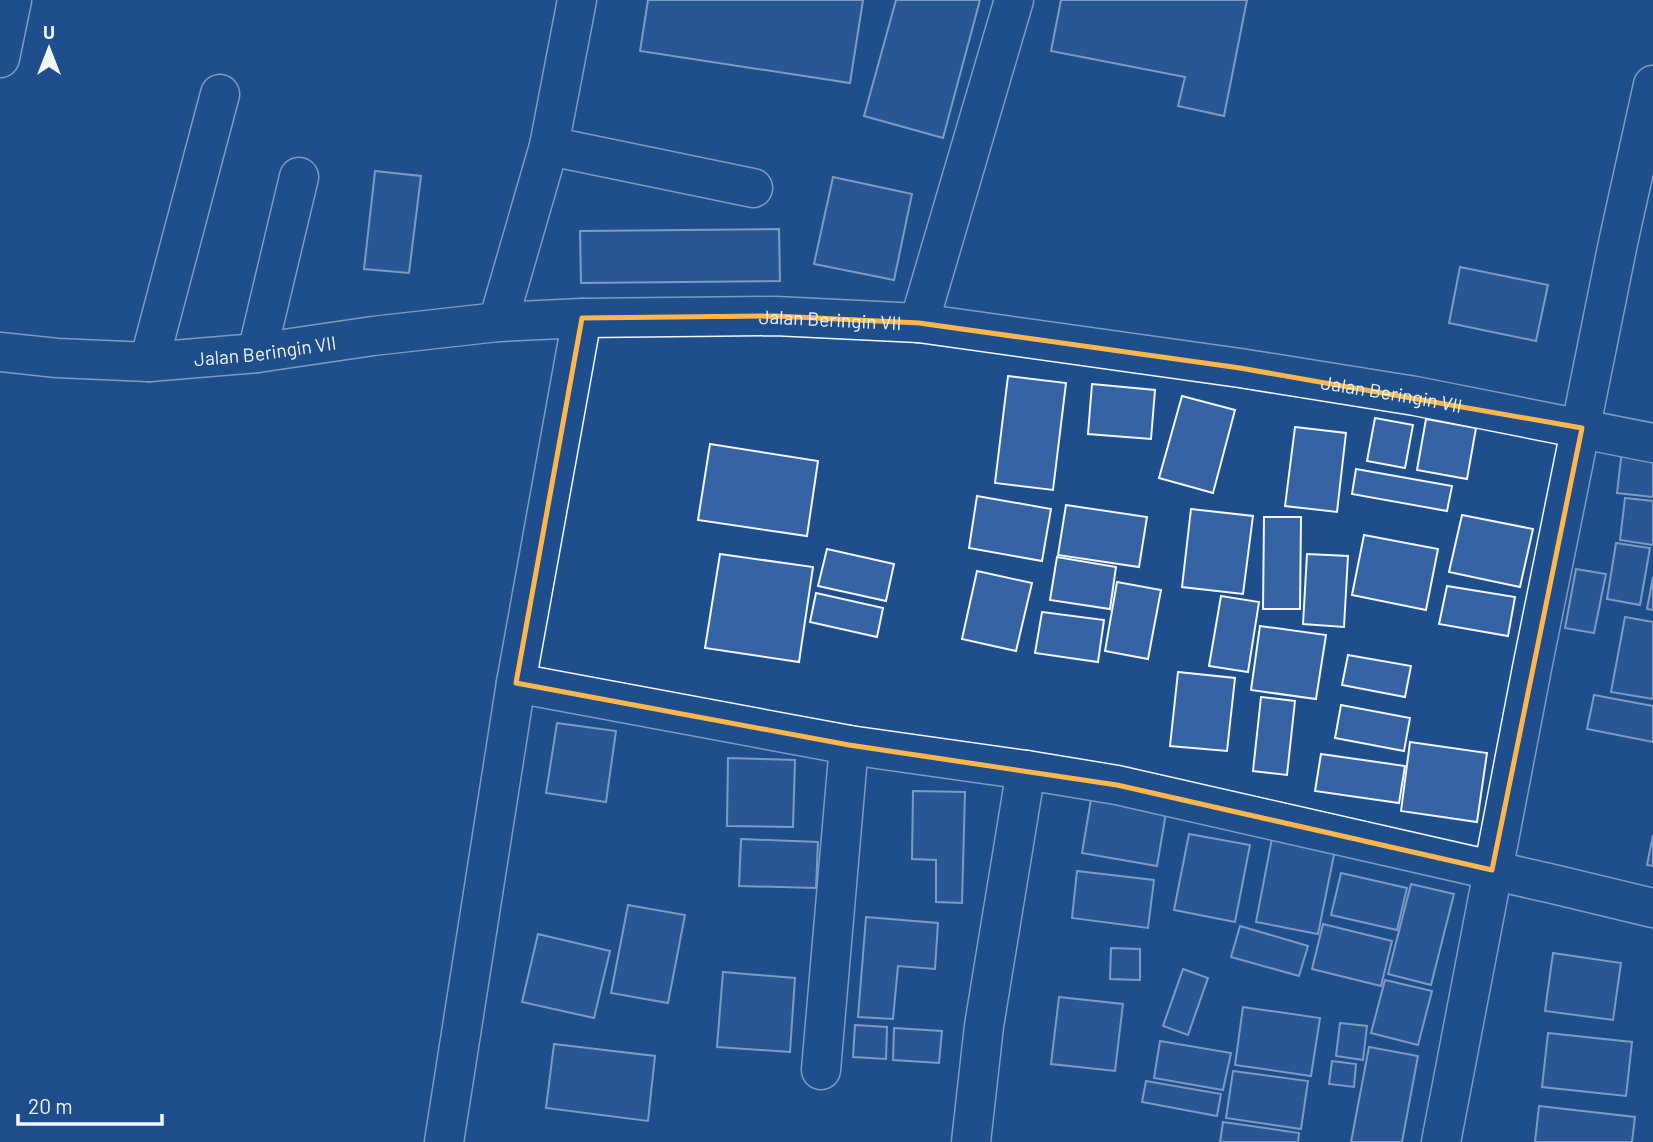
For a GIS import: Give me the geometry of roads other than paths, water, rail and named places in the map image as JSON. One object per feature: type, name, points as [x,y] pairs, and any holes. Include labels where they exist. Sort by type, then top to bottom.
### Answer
[{"type":"street","points":[[0,58],[12,0]]},
{"type":"street","points":[[498,322],[550,146],[577,0]]},
{"type":"street","points":[[919,323],[1014,0]]},
{"type":"street","points":[[1441,1142],[1469,1000],[1503,873],[1582,428],[1618,243],[1653,85]]},
{"type":"street","points":[[149,362],[220,94]]},
{"type":"street","points":[[550,146],[753,188]]},
{"type":"street","points":[[257,353],[299,177]]},
{"type":"street","name":"Jalan Beringin VII","points":[[0,352],[57,358],[149,362],[257,353],[498,322],[582,318],[775,316],[919,323],[1415,396],[1653,443]]},
{"type":"street","points":[[444,1142],[516,683],[582,318]]},
{"type":"street","points":[[516,683],[849,745],[1117,785],[1653,908]]},
{"type":"street","points":[[821,1070],[849,745]]},
{"type":"street","points":[[971,1142],[984,1026],[1026,770]]}]
